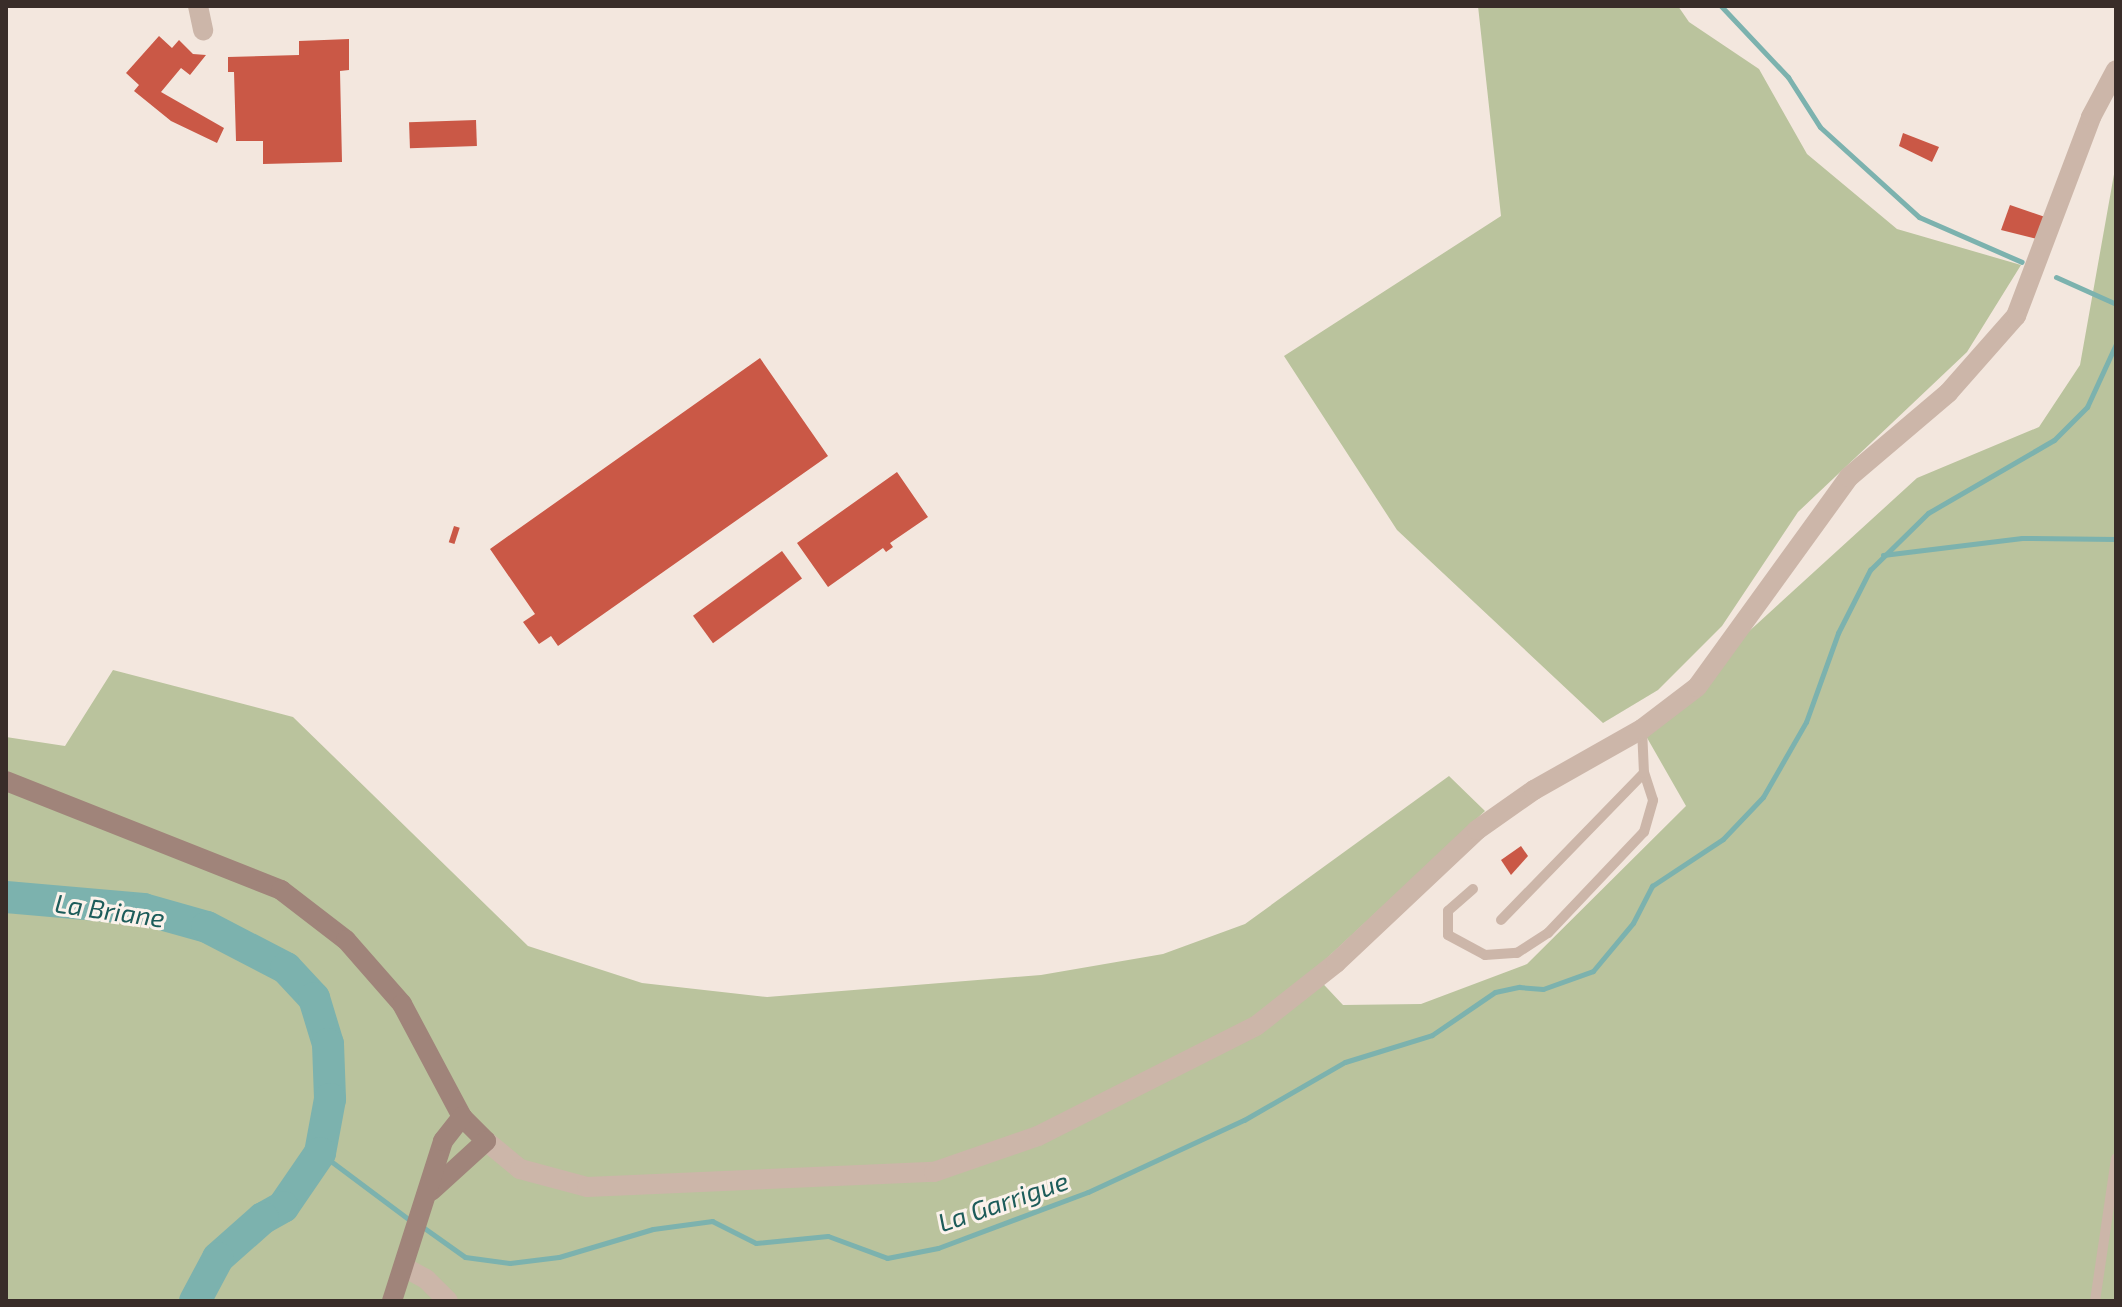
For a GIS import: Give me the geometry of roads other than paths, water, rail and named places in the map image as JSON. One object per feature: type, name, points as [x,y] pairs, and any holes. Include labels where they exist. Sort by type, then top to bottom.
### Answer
[{"type":"main road","points":[[6,781],[202,856],[281,890],[346,940],[402,1004],[462,1117],[486,1141],[428,1200]]},
{"type":"main road","points":[[392,1301],[428,1200],[443,1141],[462,1117]]},
{"type":"street","points":[[198,6],[203,30]]},
{"type":"street","points":[[486,1141],[520,1169],[587,1187],[767,1175],[879,1178],[934,1172],[1038,1136],[1256,1026],[1336,963],[1477,830],[1642,729],[1697,687],[1849,477],[1948,393],[2016,316],[2091,117],[2116,70]]},
{"type":"street","points":[[404,1267],[426,1279],[448,1301]]},
{"type":"lane","points":[[1473,889],[1448,911],[1448,935],[1485,955],[1517,953],[1548,933],[1644,832],[1653,800],[1644,773],[1642,729]]},
{"type":"lane","points":[[1501,920],[1644,773]]},
{"type":"lane","points":[[2095,1301],[2116,1159]]},
{"type":"waterway","points":[[1721,6],[1788,77],[1820,127],[1919,217],[2022,262]]},
{"type":"waterway","points":[[2056,277],[2116,304]]},
{"type":"waterway","name":"La Garrigue","points":[[420,1225],[465,1257],[510,1263],[559,1257],[653,1229],[712,1221],[756,1243],[828,1236],[887,1258],[938,1248],[1088,1192],[1244,1120],[1345,1062],[1432,1035],[1495,992],[1519,987],[1543,989],[1593,971],[1633,923],[1652,886],[1723,839],[1763,797],[1806,722],[1838,633],[1870,570],[1928,513],[2054,440],[2087,407],[2116,344]]},
{"type":"waterway","points":[[1883,555],[2022,538],[2116,539]]},
{"type":"waterway","name":"La Briane","points":[[6,897],[143,909],[207,927],[286,968],[314,998],[328,1044],[330,1099],[320,1153],[283,1207],[263,1218],[218,1258],[195,1301]]},
{"type":"waterway","name":"La Garrigue","points":[[320,1153],[411,1221]]}]
